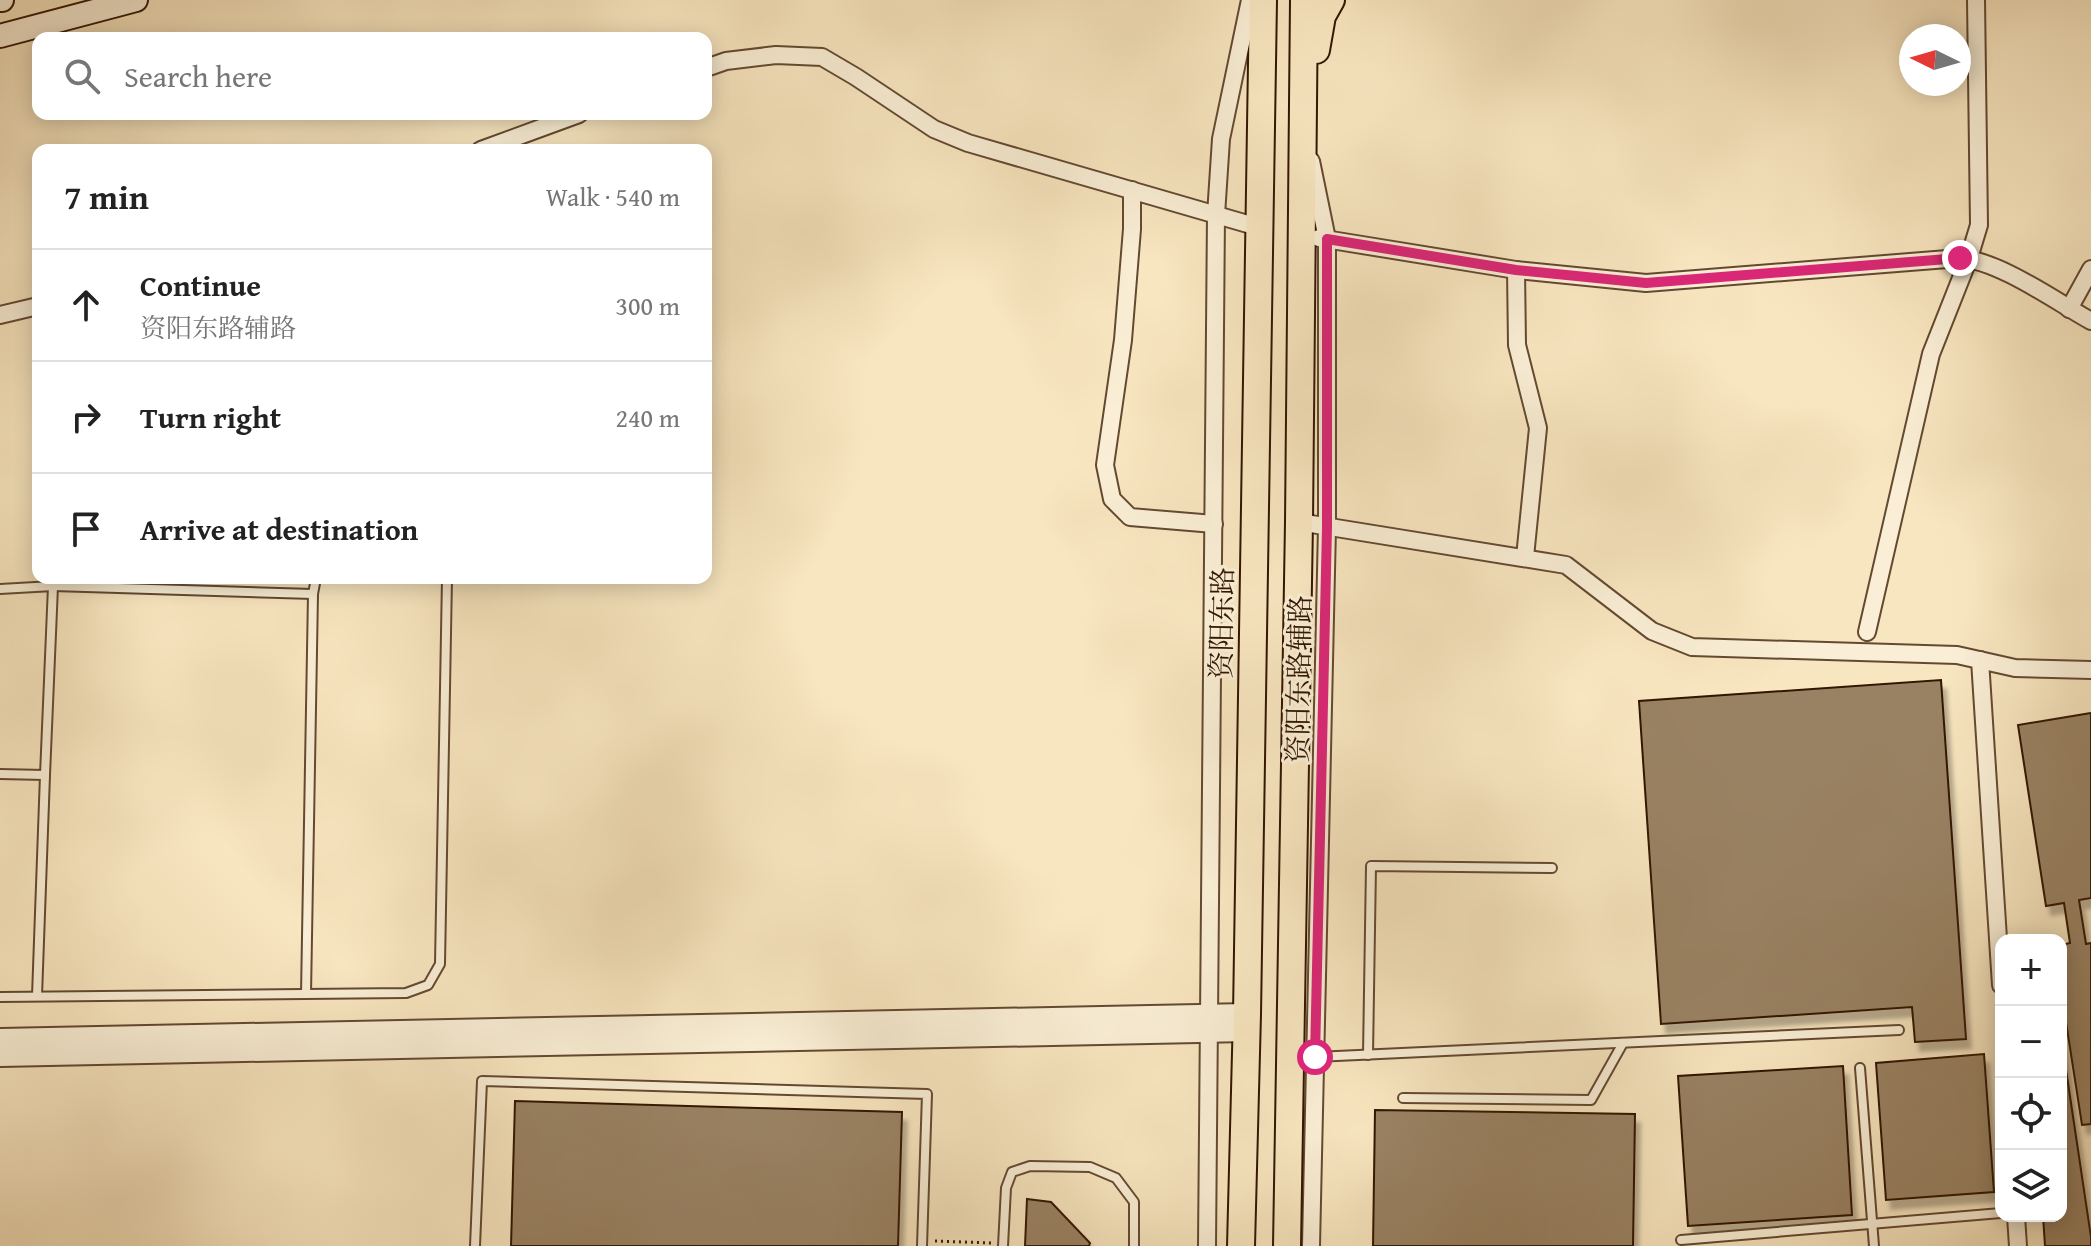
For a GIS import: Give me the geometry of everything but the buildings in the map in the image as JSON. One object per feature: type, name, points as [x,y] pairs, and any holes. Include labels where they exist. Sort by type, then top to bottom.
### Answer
[{"type":"main road","points":[[0,36],[136,0]]},
{"type":"main road","name":"资阳东路","points":[[1241,1246],[1263,0]]},
{"type":"main road","points":[[1287,1246],[1303,1057],[1299,522],[1314,237],[1303,116],[1304,0]]},
{"type":"main road","points":[[1303,116],[1322,16],[1331,0]]},
{"type":"street","points":[[1207,1246],[1216,215],[1221,139],[1250,0]]},
{"type":"street","points":[[1867,632],[1931,354],[1979,225],[1976,0]]},
{"type":"street","points":[[712,66],[726,61],[776,55],[822,57],[934,129],[968,143],[1258,227]]},
{"type":"street","points":[[497,144],[563,120]]},
{"type":"street","points":[[1132,190],[1123,340],[1105,465],[1112,499],[1130,517],[1214,524]]},
{"type":"street","points":[[1314,237],[1516,270],[1646,283],[1969,258],[1999,268],[2091,321]]},
{"type":"street","name":"资阳东路辅路","points":[[1311,1246],[1303,1057],[1327,527],[1314,237]]},
{"type":"street","points":[[2069,309],[2091,269]]},
{"type":"street","points":[[1516,270],[1517,345],[1538,428],[1525,557]]},
{"type":"street","points":[[0,315],[32,307]]},
{"type":"street","points":[[1299,522],[1566,565],[1652,631],[1692,647],[1957,655],[2015,668],[2091,670]]},
{"type":"street","points":[[1980,660],[1998,934]]},
{"type":"street","points":[[0,1056],[1247,1023]]},
{"type":"street","points":[[0,1039],[1210,1024]]},
{"type":"street","points":[[2016,1222],[2018,1246]]},
{"type":"lane","points":[[306,994],[315,584]]},
{"type":"lane","points":[[0,997],[406,993],[428,985],[440,964],[447,584]]},
{"type":"lane","points":[[0,589],[53,586],[313,594]]},
{"type":"lane","points":[[37,996],[53,586]]},
{"type":"lane","points":[[0,774],[45,775]]},
{"type":"lane","points":[[1368,1055],[1371,866],[1552,868]]},
{"type":"lane","points":[[1303,1057],[1899,1030]]},
{"type":"lane","points":[[1403,1098],[1591,1100],[1623,1043]]},
{"type":"lane","points":[[1860,1068],[1874,1246]]},
{"type":"lane","points":[[475,1246],[482,1081],[927,1094],[922,1243]]},
{"type":"lane","points":[[1003,1244],[1006,1188],[1012,1172],[1030,1166],[1090,1167],[1116,1178],[1134,1202],[1134,1246]]},
{"type":"lane","points":[[1681,1240],[1995,1213]]},
{"type":"path","points":[[922,1243],[1003,1244]]},
{"type":"route","points":[[1315,1057],[1327,527],[1327,239],[1516,270],[1646,283],[1960,258]]}]
